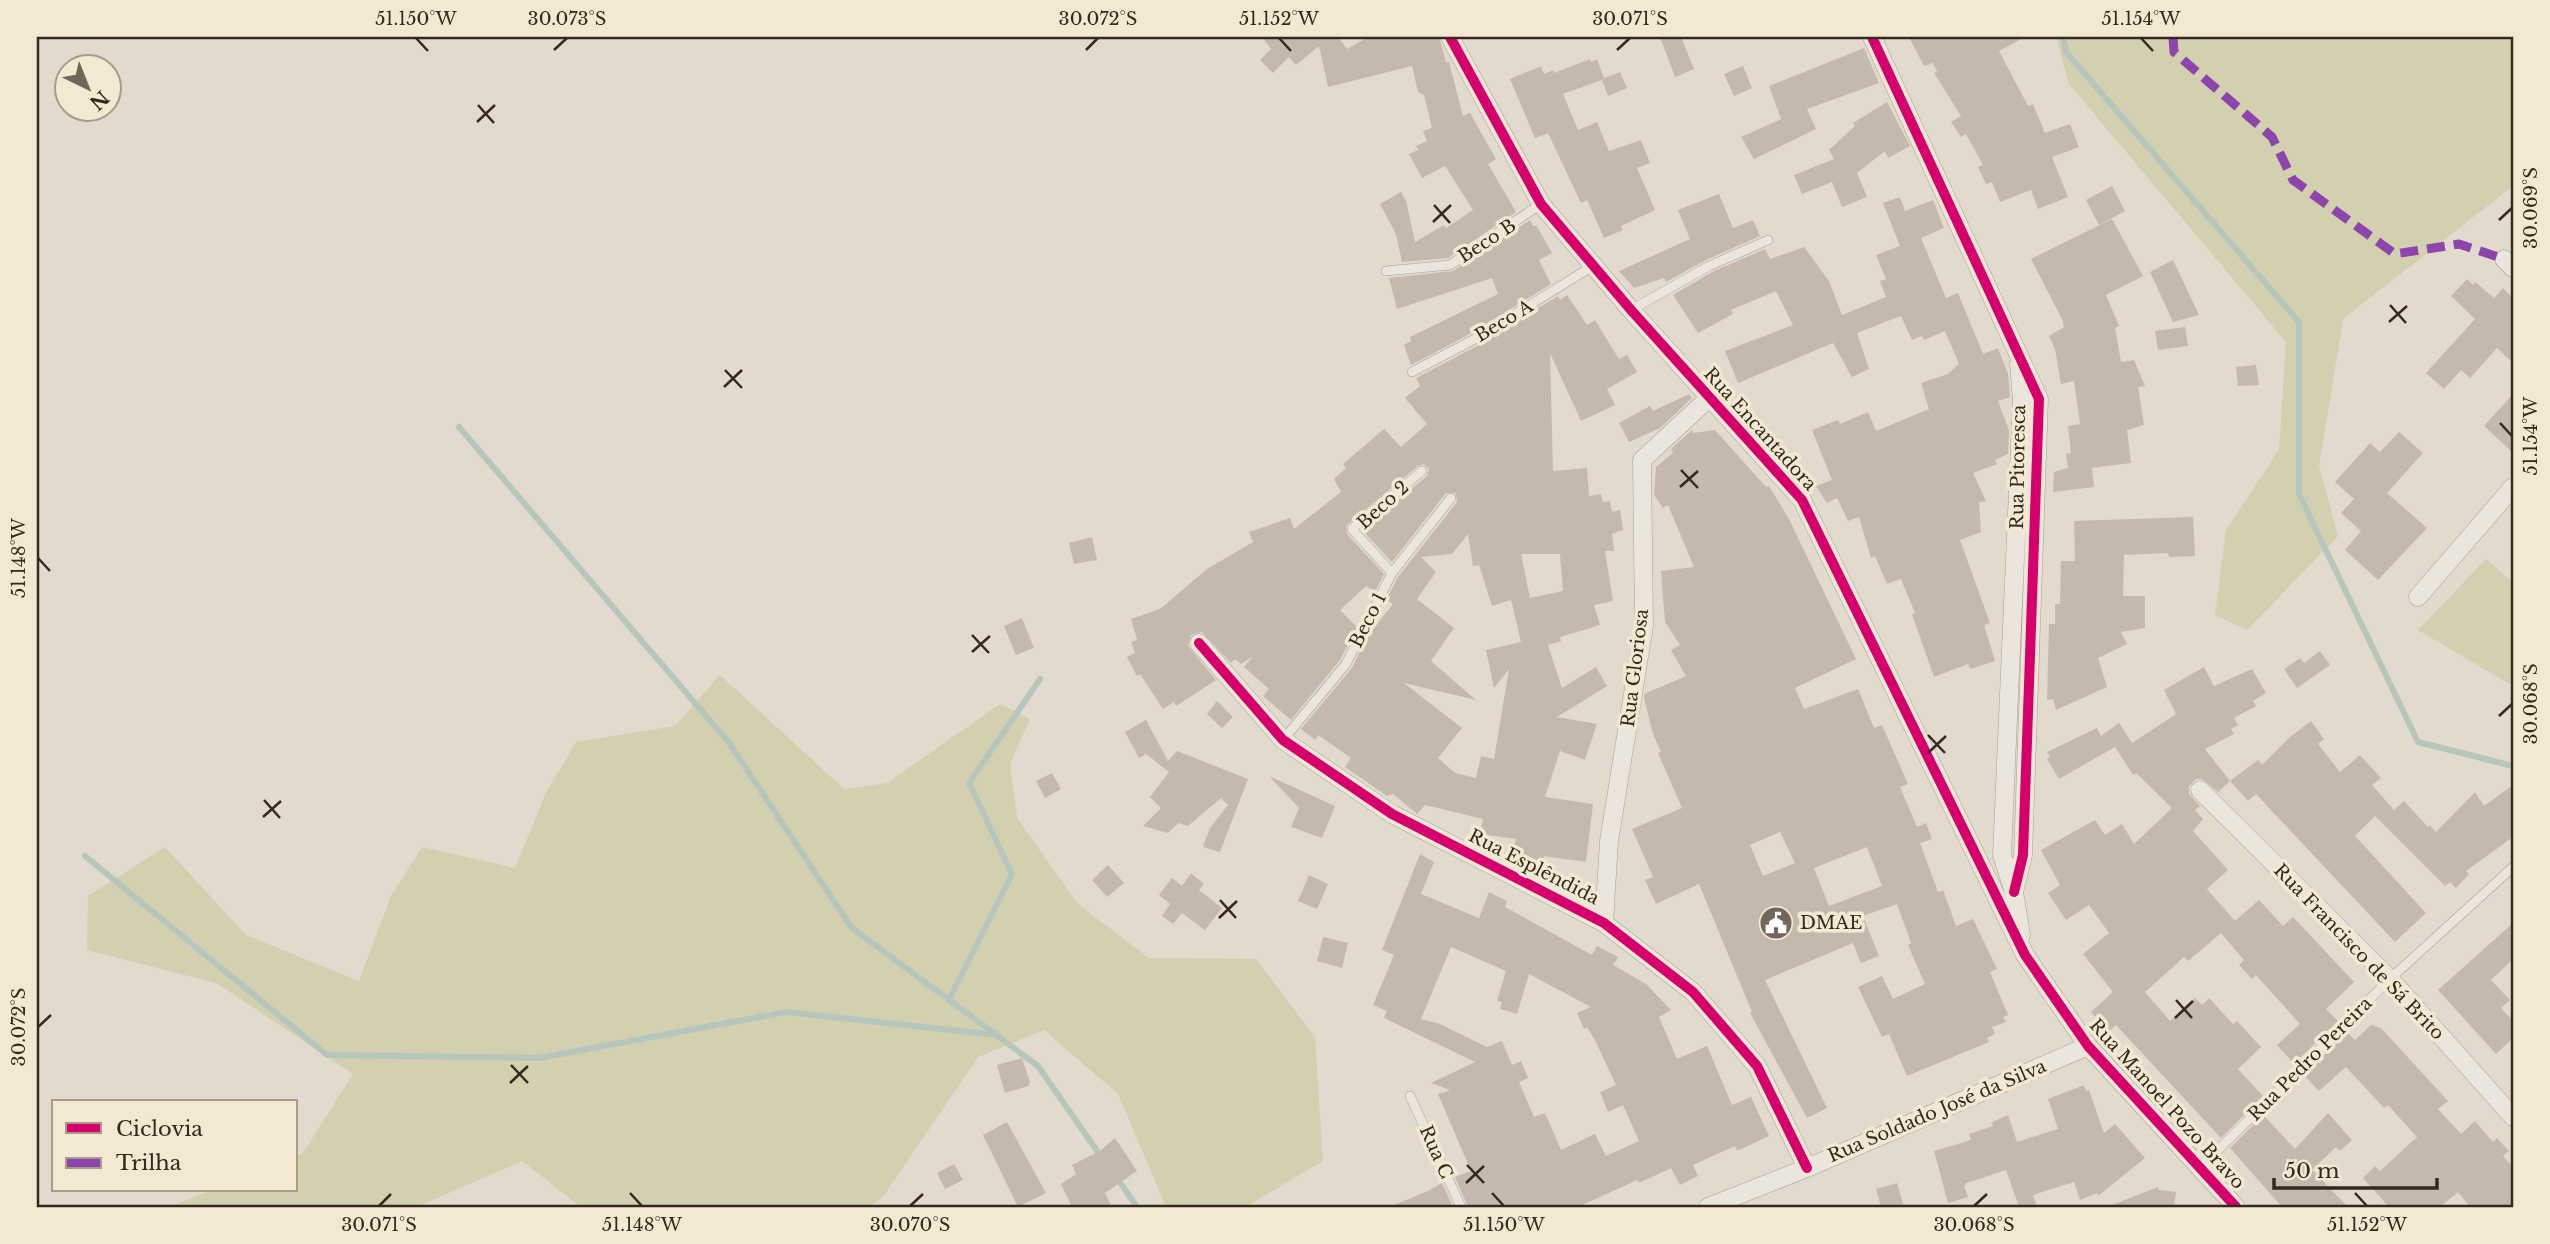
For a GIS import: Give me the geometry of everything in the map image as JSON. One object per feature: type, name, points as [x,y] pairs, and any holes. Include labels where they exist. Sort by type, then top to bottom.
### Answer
[{"type":"street","name":"Rua Encantadora","points":[[1450,37],[1541,204],[1631,310],[1802,500],[2025,956]]},
{"type":"street","name":"Rua Pitoresca","points":[[1872,37],[2018,349],[2022,400],[2002,855],[2014,892],[2025,956]]},
{"type":"street","name":"Rua Gloriosa","points":[[1604,923],[1609,841],[1644,626],[1642,460],[1709,398]]},
{"type":"street","points":[[2418,597],[2513,487]]},
{"type":"street","name":"Rua Esplêndida","points":[[1199,643],[1283,740],[1392,814],[1604,923],[1693,992],[1757,1066],[1807,1168]]},
{"type":"street","name":"Rua Francisco de Sá Brito","points":[[2200,790],[2390,979],[2513,1117]]},
{"type":"street","name":"Rua Manoel Pozo Bravo","points":[[2025,956],[2088,1046],[2236,1207]]},
{"type":"street","name":"Rua Soldado José da Silva","points":[[1708,1207],[1807,1168],[2088,1046]]},
{"type":"lane","name":"Beco B","points":[[1386,271],[1450,265],[1541,204]]},
{"type":"lane","points":[[1631,310],[1709,266],[1768,240]]},
{"type":"lane","name":"Beco A","points":[[1412,372],[1473,340],[1593,265]]},
{"type":"lane","name":"Beco 2","points":[[1392,573],[1352,529],[1422,471]]},
{"type":"lane","name":"Beco 1","points":[[1283,740],[1346,664],[1392,573],[1451,498]]},
{"type":"lane","name":"Rua Pedro Pereira","points":[[2200,1168],[2390,979],[2513,867]]},
{"type":"lane","name":"Rua C","points":[[1410,1096],[1461,1207]]},
{"type":"shaded area","points":[[2056,37],[2513,37],[2513,186],[2343,319],[2319,466],[2338,536],[2247,630],[2215,615],[2226,530],[2279,450],[2286,342],[2069,84]]},
{"type":"shaded area","points":[[2486,559],[2513,582],[2513,686],[2418,630]]},
{"type":"shaded area","points":[[720,675],[844,789],[887,783],[1000,704],[1030,719],[1010,764],[1017,818],[1078,904],[1149,958],[1256,959],[1315,1037],[1323,1161],[1245,1207],[1166,1207],[1118,1094],[1044,1030],[978,1057],[885,1194],[870,1207],[581,1207],[522,1161],[417,1207],[169,1207],[207,1192],[298,1192],[298,1155],[303,1153],[353,1074],[216,983],[87,950],[88,896],[165,847],[246,935],[359,981],[391,896],[422,847],[515,868],[546,793],[576,742],[675,726]]},
{"type":"building","points":[[1262,37],[1338,37],[1347,49],[1368,37],[1439,37],[1446,62],[1449,62],[1463,116],[1470,113],[1496,159],[1488,164],[1516,212],[1448,258],[1402,262],[1396,234],[1380,204],[1401,192],[1406,201],[1415,242],[1444,225],[1446,228],[1473,210],[1445,166],[1422,178],[1409,154],[1418,150],[1416,146],[1427,141],[1423,131],[1432,128],[1424,95],[1418,92],[1412,66],[1328,87],[1319,46],[1296,65],[1289,57],[1273,73],[1260,60],[1271,49]]},
{"type":"building","points":[[1660,37],[1681,37],[1694,69],[1675,77]]},
{"type":"building","points":[[1909,37],[2025,37],[1999,51],[2028,106],[2033,104],[2045,133],[2070,124],[2079,147],[2052,157],[2068,197],[2038,209],[2031,190],[2000,202],[1992,182],[1986,184],[1978,167],[1983,165],[1966,134],[1961,137],[1951,122],[1961,116],[1934,73],[1937,72],[1933,63],[1924,66]]},
{"type":"building","points":[[1864,48],[1879,83],[1807,109],[1816,129],[1754,159],[1741,137],[1781,119],[1769,86]]},
{"type":"building","points":[[1590,59],[1591,62],[1597,59],[1604,78],[1620,72],[1627,88],[1608,96],[1602,80],[1563,94],[1578,130],[1597,122],[1609,151],[1641,140],[1650,163],[1637,168],[1655,210],[1621,226],[1623,230],[1604,238],[1587,200],[1581,203],[1548,133],[1535,138],[1510,79],[1541,66],[1544,74],[1553,70],[1554,73]]},
{"type":"building","points":[[1743,66],[1752,88],[1734,96],[1724,74]]},
{"type":"building","points":[[1887,102],[1910,146],[1888,158],[1885,151],[1857,173],[1867,197],[1842,207],[1832,182],[1802,194],[1794,175],[1834,159],[1829,150],[1855,126],[1853,123]]},
{"type":"building","points":[[2112,186],[2125,211],[2099,225],[2086,200]]},
{"type":"building","points":[[1719,194],[1733,228],[1753,220],[1760,236],[1706,260],[1666,282],[1664,278],[1634,288],[1619,271],[1690,239],[1678,210]]},
{"type":"building","points":[[1900,197],[1905,211],[1933,200],[1944,228],[1921,238],[1946,298],[1958,293],[1983,354],[1998,348],[2008,374],[2010,397],[1998,401],[2009,430],[2008,454],[1995,460],[1997,464],[1973,473],[1986,501],[1979,502],[1981,532],[1960,540],[1990,623],[1984,625],[1995,661],[1970,669],[1968,664],[1934,677],[1912,614],[1915,613],[1901,579],[1887,584],[1875,556],[1871,558],[1859,517],[1848,521],[1837,498],[1827,503],[1816,486],[1832,480],[1812,430],[1838,420],[1840,424],[1868,412],[1876,431],[1929,409],[1921,383],[1948,374],[1959,364],[1945,331],[1924,340],[1922,336],[1912,340],[1901,316],[1857,333],[1869,369],[1852,377],[1833,343],[1738,383],[1725,351],[1793,325],[1776,291],[1731,310],[1733,314],[1698,333],[1673,295],[1712,272],[1765,249],[1770,259],[1804,247],[1829,281],[1842,315],[1886,297],[1880,281],[1886,279],[1876,255],[1900,246],[1883,203]]},
{"type":"building","points":[[2112,219],[2143,276],[2106,295],[2119,326],[2115,328],[2121,362],[2134,360],[2145,386],[2138,387],[2144,425],[2127,430],[2131,463],[2092,468],[2094,487],[2053,492],[2054,472],[2068,468],[2066,454],[2071,453],[2068,426],[2080,424],[2074,381],[2061,384],[2055,349],[2049,336],[2064,327],[2062,319],[2031,259]]},
{"type":"building","points":[[1530,220],[1534,227],[1536,225],[1552,253],[1539,260],[1551,284],[1470,334],[1411,365],[1404,345],[1411,341],[1410,337],[1498,294],[1492,278],[1397,309],[1389,278],[1453,271]]},
{"type":"building","points":[[2173,260],[2199,315],[2173,322],[2150,272]]},
{"type":"building","points":[[2467,279],[2473,285],[2475,282],[2494,298],[2503,288],[2513,298],[2513,363],[2497,348],[2470,378],[2461,370],[2444,389],[2426,373],[2475,319],[2451,296]]},
{"type":"building","points":[[1567,295],[1587,325],[1595,320],[1619,359],[1627,355],[1637,372],[1607,389],[1615,405],[1581,421],[1550,353],[1553,471],[1587,468],[1589,496],[1601,494],[1603,502],[1610,501],[1612,512],[1620,510],[1623,530],[1612,534],[1614,551],[1605,551],[1613,601],[1594,605],[1600,625],[1560,637],[1561,641],[1548,645],[1562,688],[1596,667],[1607,686],[1557,717],[1597,724],[1585,760],[1560,751],[1545,797],[1593,804],[1586,862],[1544,856],[1541,864],[1512,854],[1516,839],[1480,834],[1483,819],[1425,805],[1417,814],[1393,794],[1387,796],[1345,767],[1351,758],[1318,735],[1315,740],[1301,729],[1352,668],[1367,637],[1393,604],[1386,600],[1398,577],[1457,502],[1456,493],[1446,493],[1392,562],[1362,530],[1427,476],[1429,469],[1424,464],[1418,466],[1346,526],[1347,534],[1384,574],[1375,592],[1366,586],[1340,610],[1357,627],[1340,660],[1291,720],[1263,696],[1269,689],[1244,667],[1253,656],[1241,664],[1235,659],[1231,663],[1202,632],[1191,635],[1188,646],[1216,680],[1176,706],[1174,702],[1163,709],[1140,674],[1137,676],[1127,657],[1135,653],[1131,642],[1137,640],[1131,619],[1160,609],[1207,569],[1253,542],[1249,532],[1290,518],[1294,529],[1341,492],[1334,479],[1346,468],[1343,464],[1384,429],[1401,447],[1427,424],[1405,398],[1420,386],[1416,378],[1477,346],[1558,296],[1560,300]],"holes":[[[1468,534],[1473,566],[1479,565],[1492,606],[1511,600],[1521,642],[1486,650],[1494,688],[1509,669],[1494,759],[1481,756],[1476,778],[1455,773],[1438,758],[1462,728],[1404,683],[1476,700],[1431,661],[1454,628],[1417,599],[1436,572],[1421,557],[1452,554]],[[1521,554],[1560,554],[1563,591],[1530,598]]]},
{"type":"building","points":[[2185,327],[2188,346],[2158,350],[2155,331]]},
{"type":"building","points":[[2256,365],[2259,385],[2238,386],[2236,367]]},
{"type":"building","points":[[1689,394],[1692,398],[1660,428],[1629,442],[1619,423],[1650,406],[1653,411]]},
{"type":"building","points":[[2513,394],[2513,453],[2484,426]]},
{"type":"building","points":[[1692,430],[1693,433],[1715,430],[1766,487],[1769,486],[1789,519],[1856,659],[1795,688],[1804,709],[1858,689],[1874,728],[1882,725],[1908,784],[1900,787],[1917,827],[1926,823],[1932,839],[1920,843],[1938,892],[1943,890],[1956,926],[1973,919],[1997,969],[1990,972],[2008,1015],[2003,1017],[2006,1022],[1992,1027],[1995,1034],[1987,1038],[1989,1042],[1907,1076],[1889,1034],[1882,1037],[1858,987],[1882,976],[1893,999],[1925,984],[1908,945],[1911,943],[1897,904],[1863,916],[1879,956],[1861,963],[1853,943],[1765,980],[1827,1108],[1807,1118],[1750,1013],[1752,1012],[1699,884],[1656,904],[1645,880],[1653,877],[1632,829],[1682,808],[1658,753],[1661,752],[1653,734],[1644,698],[1644,694],[1686,676],[1671,650],[1680,645],[1665,622],[1661,571],[1694,567],[1668,505],[1663,508],[1654,495],[1656,467],[1673,453],[1671,449]],"holes":[[[1780,832],[1795,863],[1763,876],[1750,845]],[[1867,847],[1882,886],[1829,906],[1814,868]]]},
{"type":"building","points":[[2399,432],[2423,453],[2387,493],[2427,528],[2378,580],[2345,550],[2361,531],[2341,513],[2354,499],[2335,482],[2370,443],[2380,452]]},
{"type":"building","points":[[2193,517],[2195,556],[2169,557],[2168,553],[2124,555],[2123,596],[2145,596],[2145,628],[2121,632],[2127,644],[2098,658],[2107,687],[2056,710],[2053,699],[2047,700],[2049,624],[2055,624],[2055,604],[2060,604],[2061,561],[2075,561],[2074,521]]},
{"type":"building","points":[[1092,537],[1097,560],[1074,564],[1069,543]]},
{"type":"building","points":[[1022,618],[1034,648],[1016,655],[1004,626]]},
{"type":"building","points":[[2320,651],[2330,665],[2297,688],[2284,669],[2300,658],[2304,663]]},
{"type":"building","points":[[2204,667],[2214,686],[2252,669],[2266,693],[2253,701],[2256,706],[2234,718],[2238,725],[2231,729],[2234,734],[2205,749],[2230,781],[2218,792],[2202,779],[2196,779],[2189,786],[2189,794],[2200,806],[2195,810],[2203,819],[2193,831],[2228,870],[2207,889],[2235,921],[2259,900],[2283,926],[2293,917],[2354,982],[2326,1009],[2338,1021],[2294,1064],[2277,1045],[2300,1024],[2256,975],[2252,979],[2239,965],[2244,960],[2221,933],[2188,961],[2184,957],[2145,992],[2170,1021],[2195,998],[2202,1005],[2209,998],[2233,1024],[2237,1021],[2261,1047],[2238,1069],[2263,1096],[2221,1138],[2116,1025],[2108,1032],[2091,1012],[2113,992],[2083,954],[2109,933],[2089,905],[2066,920],[2048,893],[2060,885],[2041,850],[2095,820],[2105,835],[2122,824],[2134,844],[2172,808],[2136,773],[2133,775],[2115,747],[2059,779],[2047,759],[2050,757],[2047,752],[2097,728],[2101,736],[2119,723],[2132,743],[2176,714],[2164,690]]},
{"type":"building","points":[[1217,701],[1233,717],[1222,728],[1207,714]]},
{"type":"building","points":[[1146,720],[1168,761],[1177,751],[1248,779],[1220,852],[1203,847],[1210,828],[1228,805],[1221,798],[1188,826],[1178,823],[1168,833],[1143,826],[1161,808],[1150,797],[1169,772],[1146,754],[1139,758],[1125,732]]},
{"type":"building","points":[[2311,721],[2324,739],[2318,744],[2340,772],[2360,755],[2381,778],[2372,785],[2394,810],[2404,801],[2436,832],[2475,792],[2484,806],[2513,785],[2513,837],[2466,871],[2469,874],[2456,888],[2450,882],[2445,886],[2375,816],[2355,836],[2426,913],[2395,942],[2256,794],[2248,801],[2230,781],[2258,760],[2262,765],[2290,737]]},
{"type":"building","points":[[1052,773],[1061,789],[1045,798],[1036,781]]},
{"type":"building","points":[[1269,776],[1335,806],[1322,838],[1291,827],[1299,808]]},
{"type":"building","points":[[1420,854],[1434,862],[1421,894],[1479,918],[1489,892],[1507,901],[1505,907],[1592,955],[1597,946],[1618,957],[1613,965],[1646,984],[1671,1010],[1659,1017],[1677,1059],[1707,1046],[1732,1105],[1751,1097],[1769,1136],[1737,1151],[1735,1146],[1693,1165],[1698,1176],[1680,1185],[1671,1168],[1578,1207],[1468,1207],[1455,1177],[1471,1171],[1438,1094],[1450,1090],[1431,1083],[1475,1062],[1384,1018],[1387,1011],[1373,1005],[1394,955],[1382,950]],"holes":[[[1451,947],[1506,971],[1497,1001],[1502,1002],[1500,1009],[1517,1014],[1529,974],[1591,1007],[1577,1013],[1584,1029],[1587,1027],[1595,1040],[1616,1085],[1600,1092],[1608,1112],[1623,1105],[1639,1141],[1606,1156],[1595,1134],[1561,1150],[1545,1113],[1534,1117],[1519,1082],[1528,1078],[1521,1061],[1512,1065],[1502,1041],[1487,1047],[1440,1024],[1421,1019]]]},
{"type":"building","points":[[1108,865],[1124,883],[1107,897],[1092,880]]},
{"type":"building","points":[[1191,873],[1204,884],[1199,890],[1222,908],[1205,930],[1182,913],[1173,924],[1162,916],[1170,904],[1159,895],[1172,878],[1182,886]]},
{"type":"building","points":[[1309,875],[1328,884],[1317,909],[1298,901]]},
{"type":"building","points":[[2513,923],[2513,959],[2491,980],[2510,1000],[2501,1008],[2513,1021],[2513,1038],[2496,1054],[2438,990]]},
{"type":"building","points":[[1323,937],[1348,943],[1342,968],[1317,961]]},
{"type":"building","points":[[2371,1025],[2381,1028],[2448,1101],[2438,1109],[2461,1134],[2475,1121],[2493,1142],[2497,1138],[2509,1151],[2503,1156],[2513,1167],[2513,1207],[2470,1207],[2458,1192],[2440,1207],[2389,1207],[2363,1178],[2375,1166],[2380,1171],[2417,1137],[2388,1105],[2384,1108],[2346,1067],[2319,1091],[2304,1075],[2347,1032],[2355,1040]]},
{"type":"building","points":[[1022,1058],[1030,1082],[1028,1086],[1005,1093],[997,1065]]},
{"type":"building","points":[[2084,1085],[2086,1091],[2089,1090],[2104,1133],[2115,1124],[2145,1158],[2098,1196],[2097,1193],[2080,1200],[2074,1182],[2033,1195],[2037,1207],[2019,1207],[2006,1170],[1967,1183],[1964,1186],[1968,1197],[1948,1203],[1934,1151],[1971,1140],[1969,1134],[1993,1126],[1992,1122],[2008,1115],[2017,1142],[2058,1129],[2048,1099]]},
{"type":"building","points":[[2328,1113],[2352,1140],[2340,1151],[2336,1147],[2312,1170],[2348,1207],[2282,1207],[2230,1148],[2263,1115],[2295,1149]]},
{"type":"building","points":[[1007,1122],[1046,1193],[1018,1207],[983,1135]]},
{"type":"building","points":[[1115,1138],[1137,1171],[1105,1193],[1112,1207],[1072,1207],[1061,1184],[1076,1174],[1072,1165],[1100,1151]]},
{"type":"building","points":[[954,1164],[963,1180],[945,1189],[937,1173]]},
{"type":"building","points":[[1442,1183],[1453,1207],[1389,1207],[1428,1191]]},
{"type":"building","points":[[1897,1183],[1904,1207],[1881,1207],[1876,1189]]},
{"type":"building","points":[[2158,1187],[2159,1190],[2176,1192],[2174,1207],[2107,1207]]},
{"type":"waterway","points":[[2063,37],[2066,52],[2299,322],[2299,494],[2418,742],[2513,766]]},
{"type":"waterway","points":[[459,427],[730,744],[851,927],[1038,1066],[1102,1158]]},
{"type":"waterway","points":[[949,999],[1012,874],[969,783],[1040,679]]},
{"type":"waterway","points":[[85,856],[327,1055],[539,1058],[786,1012],[997,1035]]},
{"type":"waterway","points":[[1117,1178],[1137,1207]]},
{"type":"marked path","points":[[2173,37],[2174,52],[2272,137],[2293,180],[2395,254],[2459,244],[2504,259]]},
{"type":"cycle path","points":[[1450,37],[1541,204],[1631,310],[1802,500],[2025,955],[2088,1046],[2236,1207]]},
{"type":"cycle path","points":[[1872,37],[2039,399],[2023,855],[2014,892]]},
{"type":"cycle path","points":[[1199,643],[1283,740],[1392,814],[1604,923],[1693,992],[1757,1066],[1807,1168]]},
{"type":"place","name":"DMAE","points":[[1776,923]]}]
